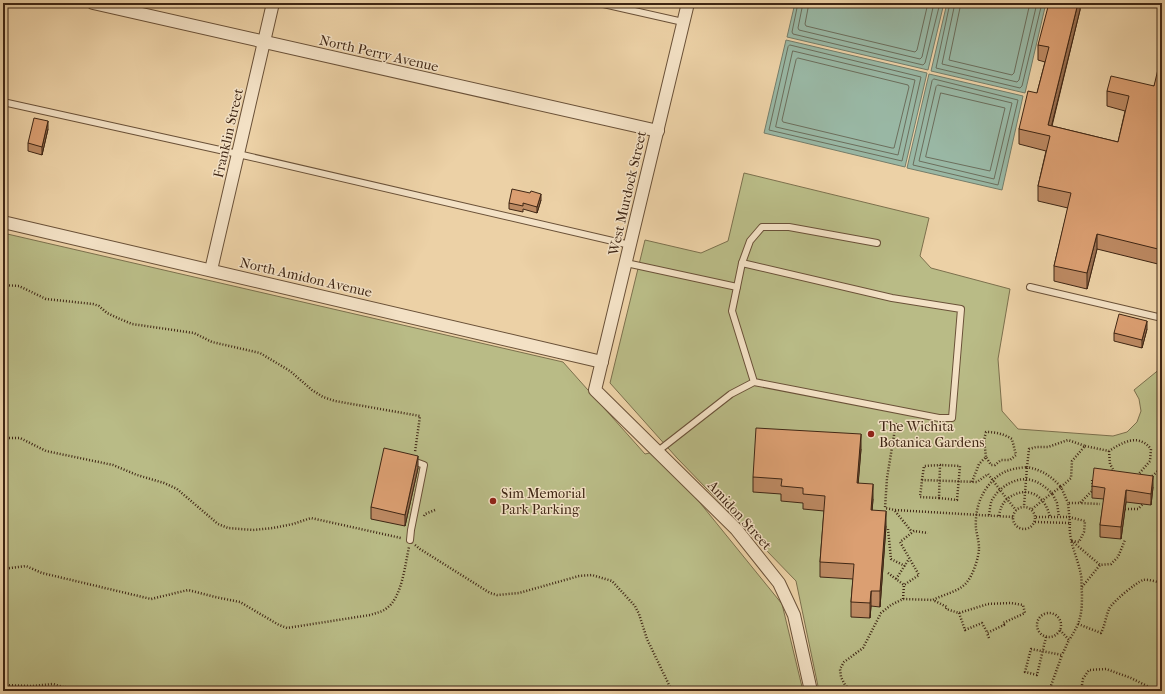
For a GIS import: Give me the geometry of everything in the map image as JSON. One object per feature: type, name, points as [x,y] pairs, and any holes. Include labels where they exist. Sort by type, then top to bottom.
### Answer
[{"type":"street","name":"North Perry Avenue","points":[[93,3],[658,131]]},
{"type":"street","name":"Franklin Street","points":[[211,270],[273,3]]},
{"type":"street","name":"West Murdock Street","points":[[596,390],[688,3]]},
{"type":"street","name":"North Amidon Avenue","points":[[3,222],[602,362]]},
{"type":"street","name":"Amidon Street","points":[[596,390],[736,529],[779,583],[794,615],[811,691]]},
{"type":"lane","points":[[599,3],[683,22]]},
{"type":"lane","points":[[3,102],[630,244]]},
{"type":"lane","points":[[754,382],[732,310],[742,263],[750,241],[762,227],[789,227],[877,243]]},
{"type":"lane","points":[[626,263],[737,287]]},
{"type":"lane","points":[[658,451],[732,394],[754,382],[939,418],[952,418],[961,309],[892,298],[742,263]]},
{"type":"lane","points":[[1030,287],[1162,318]]},
{"type":"lane","points":[[410,540],[424,465],[413,461]]},
{"type":"path","points":[[3,285],[19,286],[46,299],[93,304],[132,324],[194,333],[212,342],[260,354],[290,371],[312,390],[323,397],[355,405],[420,416],[413,461]]},
{"type":"path","points":[[896,423],[885,508],[895,510],[1013,517]]},
{"type":"path","points":[[986,432],[995,432],[1012,439],[1016,455],[1010,460],[1001,460],[995,465],[991,465],[986,457],[984,440],[986,432]]},
{"type":"path","points":[[3,438],[20,438],[46,451],[107,464],[164,483],[177,489],[218,524],[228,528],[253,530],[273,528],[293,524],[310,518],[410,540],[420,549],[490,593],[497,595],[519,593],[579,576],[592,575],[612,581],[637,610],[646,639],[672,691]]},
{"type":"path","points":[[1024,506],[1029,449],[1036,447],[1048,447],[1068,440],[1085,446],[1109,451],[1125,442],[1134,440],[1146,443],[1151,449],[1150,461],[1137,476],[1130,476]]},
{"type":"path","points":[[1032,509],[1061,487],[1070,478],[1072,462],[1085,446]]},
{"type":"path","points":[[1109,451],[1110,464],[1114,473],[1122,475]]},
{"type":"path","points":[[972,482],[979,464],[986,457]]},
{"type":"path","points":[[940,465],[940,498]]},
{"type":"path","points":[[940,465],[960,466],[957,500],[920,497],[924,466],[940,465]]},
{"type":"path","points":[[851,691],[845,685],[841,677],[840,669],[844,662],[863,648],[881,613],[891,605],[903,599],[933,600],[960,589],[973,574],[979,548],[976,515],[982,496],[992,480],[999,474],[1010,469],[1027,467],[1047,474],[1061,487],[1068,504],[1069,528],[1074,553],[1081,574],[1082,613],[1062,655],[1049,691]]},
{"type":"path","points":[[1148,480],[1159,470]]},
{"type":"path","points":[[922,480],[977,482],[988,474],[1016,510]]},
{"type":"path","points":[[990,515],[992,500],[1000,490],[1008,484],[1026,479],[1041,484],[1052,493],[1057,503],[1059,517]]},
{"type":"path","points":[[1080,503],[1093,490],[1092,479],[1100,479]]},
{"type":"path","points":[[999,516],[1003,503],[1013,495],[1025,492],[1035,494],[1043,500],[1050,517]]},
{"type":"path","points":[[1125,509],[1138,509],[1144,502]]},
{"type":"path","points":[[1068,504],[1100,504]]},
{"type":"path","points":[[1024,506],[1032,509],[1036,517],[1035,522],[1030,528],[1023,529],[1016,526],[1013,517],[1016,510],[1024,506]]},
{"type":"path","points":[[895,510],[912,532]]},
{"type":"path","points":[[1036,517],[1069,517],[1085,521],[1084,532],[1079,542],[1072,541]]},
{"type":"path","points":[[1035,522],[1070,524]]},
{"type":"path","points":[[888,528],[891,559],[905,566]]},
{"type":"path","points":[[904,585],[919,575],[900,542],[914,531],[928,533]]},
{"type":"path","points":[[3,569],[26,566],[42,573],[151,599],[188,590],[240,602],[279,625],[287,628],[370,615],[388,608],[399,589],[410,540]]},
{"type":"path","points":[[1081,588],[1100,565],[1111,564],[1118,557],[1124,540]]},
{"type":"path","points":[[1072,541],[1100,565]]},
{"type":"path","points":[[896,579],[909,559]]},
{"type":"path","points":[[888,573],[904,585]]},
{"type":"path","points":[[1078,624],[1101,633],[1110,607],[1119,597],[1142,580],[1162,583]]},
{"type":"path","points":[[903,599],[904,585]]},
{"type":"path","points":[[933,600],[947,607],[946,609],[959,613],[988,604],[1018,603],[1023,605],[1025,613],[1003,622],[1004,625],[987,633]]},
{"type":"path","points":[[959,613],[965,630],[982,623],[990,638]]},
{"type":"path","points":[[1051,613],[1058,616],[1061,623],[1060,630],[1056,635],[1046,637],[1038,628],[1038,620],[1044,614],[1051,613]]},
{"type":"path","points":[[1060,630],[1069,640]]},
{"type":"path","points":[[1046,637],[1042,651],[1037,675],[1025,672],[1031,649],[1042,651],[1062,655]]},
{"type":"path","points":[[1081,691],[1083,679],[1089,670],[1106,669],[1131,678],[1153,691]]},
{"type":"path","points":[[3,685],[32,686],[53,684],[63,687],[153,691]]},
{"type":"green space","name":"The Wichita Botanica Gardens","points":[[744,173],[929,218],[920,256],[931,268],[1010,289],[998,359],[1002,411],[1018,429],[1113,436],[1127,432],[1137,422],[1141,411],[1139,399],[1134,390],[1161,368],[1162,365],[1162,691],[819,691],[796,581],[677,458],[610,383],[645,240],[701,253],[728,241]]},
{"type":"green space","points":[[3,233],[563,362],[645,454],[658,451],[782,604],[803,691],[3,691]]},
{"type":"water","points":[[795,3],[944,3],[928,70],[787,37]]},
{"type":"water","points":[[947,3],[1046,3],[1025,93],[931,71]]},
{"type":"water","points":[[786,40],[927,73],[905,167],[764,133]]},
{"type":"water","points":[[929,74],[1023,96],[1002,190],[907,168]]},
{"type":"building","points":[[1049,3],[1078,3],[1048,125],[1118,142],[1129,96],[1107,91],[1111,76],[1154,86],[1159,65],[1162,65],[1162,250],[1097,234],[1087,273],[1054,266],[1071,193],[1038,186],[1050,136],[1019,129],[1028,91],[1037,93],[1049,47],[1038,45]]},
{"type":"building","points":[[34,118],[48,121],[42,147],[28,143]]},
{"type":"building","points":[[512,189],[530,193],[531,191],[541,194],[537,207],[523,203],[523,206],[509,203]]},
{"type":"building","points":[[1119,314],[1147,321],[1142,340],[1114,333]]},
{"type":"building","points":[[756,428],[861,434],[857,483],[873,484],[871,510],[886,511],[880,591],[871,591],[870,603],[851,602],[854,564],[820,562],[825,496],[803,494],[803,488],[781,486],[782,479],[753,477]]},
{"type":"building","points":[[384,448],[418,456],[405,515],[371,507]]},
{"type":"building","points":[[1094,468],[1153,476],[1151,494],[1126,490],[1121,527],[1100,525],[1105,488],[1092,486]]},
{"type":"building","points":[[1160,504],[1162,504],[1162,527],[1159,527]]},
{"type":"place","name":"The Wichita Botanica Gardens","points":[[871,434]]},
{"type":"place","name":"Sim Memorial Park Parking","points":[[493,501]]}]
